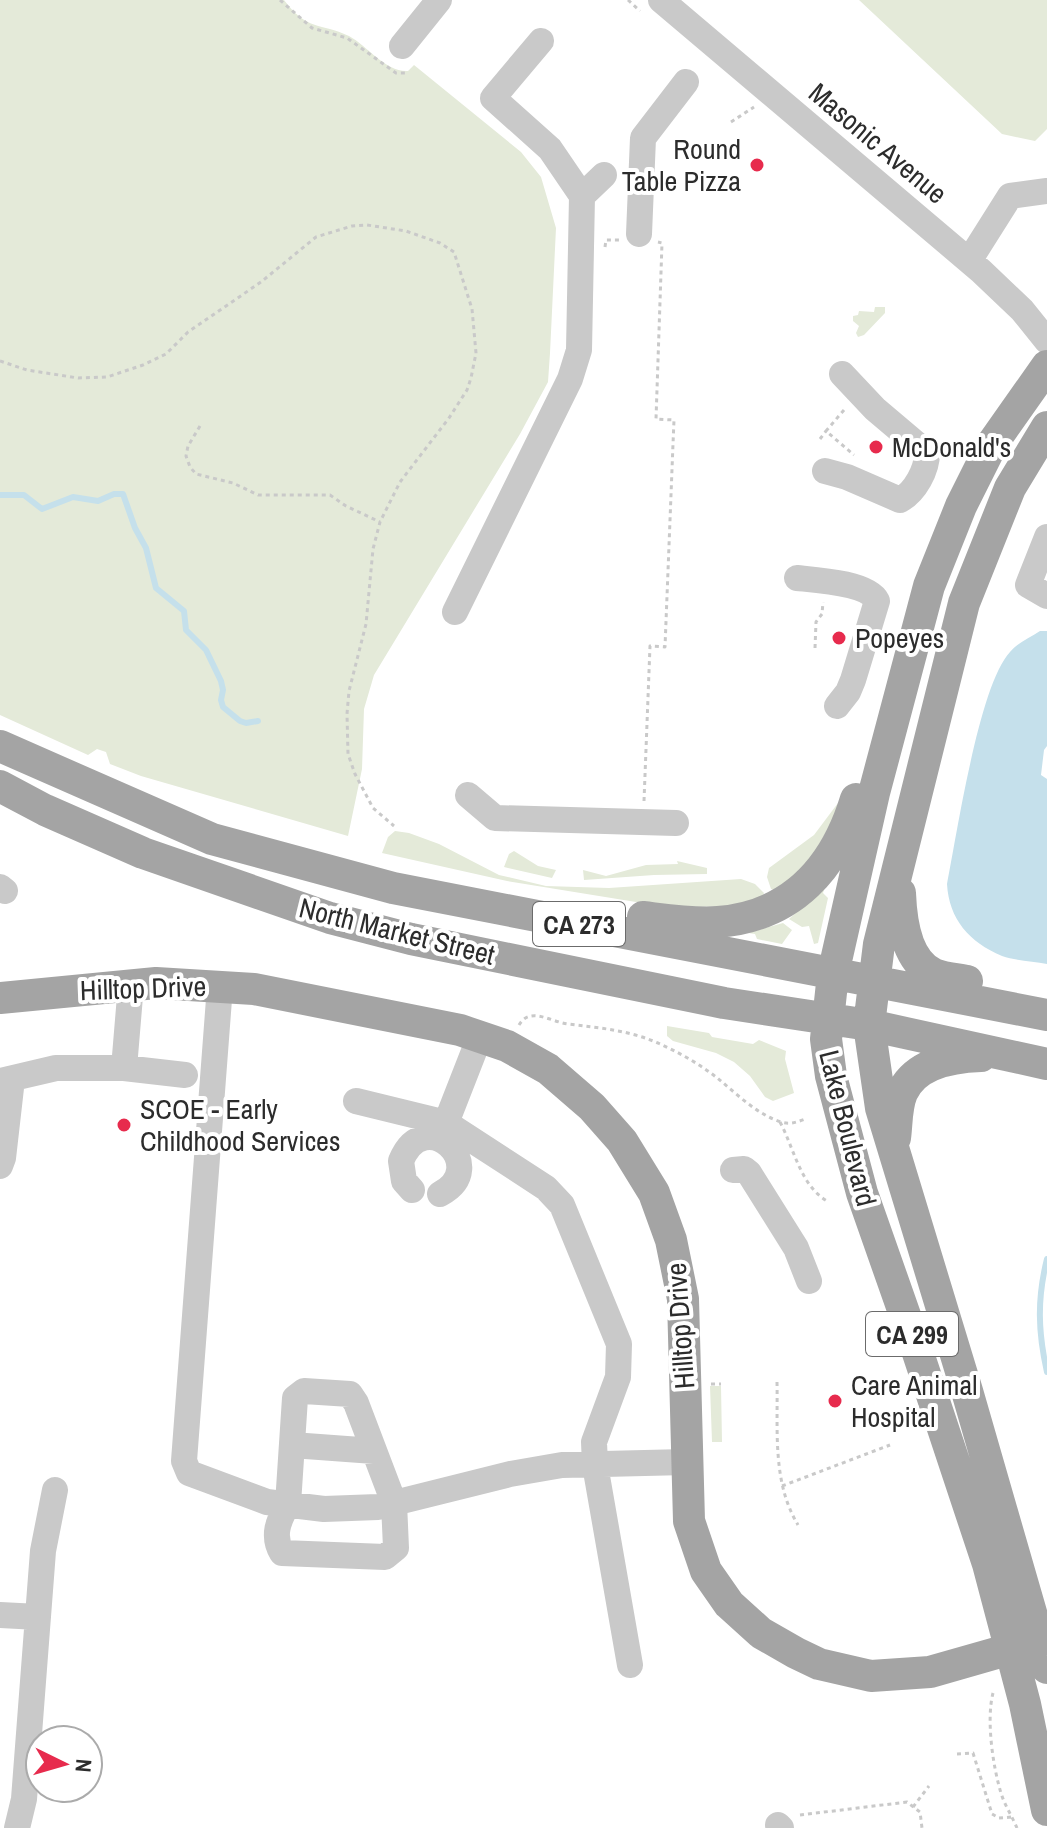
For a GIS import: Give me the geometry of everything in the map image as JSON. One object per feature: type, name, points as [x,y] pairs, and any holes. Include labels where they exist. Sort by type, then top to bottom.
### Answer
[{"type":"main road","name":"Lake Boulevard","points":[[1036,1649],[979,1537],[862,1193],[827,1059],[833,974],[929,586],[961,506],[992,444],[1047,366]]},
{"type":"main road","name":"Lake Boulevard","points":[[1047,427],[1010,488],[964,603],[879,944],[869,1025],[881,1108],[1036,1649],[1047,1810]]},
{"type":"main road","points":[[973,578],[993,561],[1028,494],[1047,468]]},
{"type":"main road","points":[[919,777],[915,742],[942,621],[936,597],[929,586]]},
{"type":"main road","points":[[326,871],[377,869],[536,901],[684,921],[721,922],[762,913],[803,890],[824,869],[838,846],[851,816],[882,712],[906,670]]},
{"type":"main road","name":"North Market Street","points":[[0,746],[212,839],[326,871],[393,888],[1047,1015]]},
{"type":"main road","name":"North Market Street","points":[[0,786],[45,810],[143,853],[330,918],[411,939],[724,1003],[869,1025],[1047,1064]]},
{"type":"main road","points":[[907,834],[899,887],[901,919],[907,942],[923,965],[934,974],[1018,992],[1047,1002]]},
{"type":"main road","name":"Hilltop Drive","points":[[0,998],[131,984],[220,986],[327,1002],[440,1025],[480,1036],[529,1057],[583,1099],[622,1141],[654,1193],[675,1254],[683,1299],[689,1521],[706,1571],[729,1604],[761,1633],[819,1664],[871,1676],[930,1672],[1036,1649]]},
{"type":"main road","points":[[894,1150],[903,1091],[915,1077],[940,1060],[1012,1055]]},
{"type":"street","points":[[402,46],[439,0]]},
{"type":"street","name":"Masonic Avenue","points":[[661,0],[969,261],[1012,300],[1047,341]]},
{"type":"street","points":[[455,612],[575,365],[579,350],[582,196],[550,149],[493,98],[541,41]]},
{"type":"street","points":[[651,238],[643,138],[686,82]]},
{"type":"street","points":[[582,196],[604,175]]},
{"type":"street","points":[[969,261],[1010,196],[1047,191]]},
{"type":"street","points":[[836,474],[900,500],[911,492],[928,456],[875,409],[842,374]]},
{"type":"street","points":[[1047,537],[1028,585],[1047,596]]},
{"type":"street","points":[[797,578],[825,580],[868,591],[875,595],[877,601],[853,680],[837,706]]},
{"type":"street","points":[[468,795],[495,818],[676,823]]},
{"type":"street","points":[[124,1068],[131,984]]},
{"type":"street","points":[[220,986],[184,1461],[189,1473],[267,1502],[324,1509],[378,1507],[510,1474],[562,1465],[686,1462]]},
{"type":"street","points":[[412,1190],[400,1171],[404,1151],[420,1139],[443,1131],[480,1036]]},
{"type":"street","points":[[0,1166],[3,1158],[6,1080],[56,1068],[124,1068],[185,1075]]},
{"type":"street","points":[[356,1101],[443,1131],[546,1188],[562,1205],[619,1344],[618,1377],[594,1442],[595,1465],[630,1665]]},
{"type":"street","points":[[440,1194],[452,1186],[459,1169],[454,1150],[443,1131]]},
{"type":"street","points":[[733,1170],[744,1169],[749,1173],[790,1239],[809,1281]]},
{"type":"street","points":[[304,1391],[350,1394],[374,1451],[394,1503],[396,1548],[385,1557],[282,1553],[275,1542],[279,1519],[288,1504],[295,1398],[304,1391]]},
{"type":"street","points":[[292,1445],[374,1451]]},
{"type":"street","points":[[17,1828],[24,1799],[43,1551],[55,1490]]},
{"type":"street","points":[[0,1615],[38,1617]]},
{"type":"path","points":[[280,0],[312,28],[350,39],[396,73],[407,73]]},
{"type":"path","points":[[731,122],[754,107]]},
{"type":"path","points":[[0,361],[64,377],[90,378],[119,374],[166,354],[188,332],[261,282],[316,237],[342,228],[367,225],[406,231],[440,243],[454,252],[472,309],[476,353],[471,378],[449,418],[400,482],[380,522],[373,549],[366,624],[349,691],[346,732],[350,761],[373,808],[394,826]]},
{"type":"path","points":[[643,809],[650,646],[665,647],[673,444],[677,420],[656,419],[651,238]]},
{"type":"path","points":[[820,439],[850,403]]},
{"type":"path","points":[[200,426],[186,456],[196,474],[233,483],[258,495],[324,493],[380,522]]},
{"type":"path","points":[[826,431],[861,461],[836,474]]},
{"type":"path","points":[[673,444],[679,446]]},
{"type":"path","points":[[815,648],[816,622],[822,614],[824,591]]},
{"type":"path","points":[[517,1029],[523,1018],[532,1015],[567,1024],[632,1033],[697,1063],[741,1099],[780,1122],[805,1119]]},
{"type":"path","points":[[780,1122],[807,1183],[827,1201]]},
{"type":"path","points":[[777,1382],[782,1486],[788,1508],[798,1525]]},
{"type":"path","points":[[707,1384],[721,1384]]},
{"type":"path","points":[[782,1486],[890,1445]]},
{"type":"path","points":[[993,1693],[993,1758],[1001,1792],[1017,1828]]},
{"type":"path","points":[[957,1754],[973,1753],[992,1814],[999,1818],[1012,1817]]},
{"type":"path","points":[[913,1807],[929,1786]]},
{"type":"path","points":[[785,1823],[907,1802],[920,1812],[922,1828]]},
{"type":"green space","points":[[0,0],[284,0],[307,22],[349,36],[392,68],[408,71],[414,65],[521,152],[541,177],[556,228],[548,382],[520,434],[374,675],[364,709],[362,769],[348,836],[141,776],[110,764],[106,752],[97,749],[88,755],[0,715]]},
{"type":"green space","points":[[859,0],[1047,0],[1047,129],[1035,141],[1002,134]]},
{"type":"green space","points":[[875,307],[885,307],[885,313],[864,335],[858,337],[859,326],[853,321],[853,316],[858,315],[859,311],[874,312]]},
{"type":"green space","points":[[845,798],[807,866],[775,890],[771,889],[767,877],[769,868],[814,835]]},
{"type":"green space","points":[[395,831],[439,844],[499,875],[546,886],[609,888],[741,879],[755,884],[764,893],[762,897],[733,906],[693,907],[636,902],[507,881],[382,853],[388,837]]},
{"type":"green space","points":[[514,851],[538,866],[556,870],[552,878],[504,867],[509,854]]},
{"type":"green space","points":[[677,861],[707,868],[707,874],[584,880],[583,870],[606,876],[646,865],[678,864]]},
{"type":"green space","points":[[825,887],[823,893],[828,898],[818,943],[814,944],[809,926],[802,927],[789,919]]},
{"type":"green space","points":[[783,923],[792,930],[782,944],[757,939],[755,934],[748,933]]},
{"type":"green space","points":[[667,1026],[753,1044],[759,1040],[786,1051],[785,1059],[794,1093],[773,1101],[765,1097],[750,1076],[734,1062],[716,1053],[673,1041],[667,1036]]},
{"type":"green space","points":[[710,1386],[721,1386],[722,1442],[712,1442]]},
{"type":"water","points":[[1040,631],[1047,631],[1047,746],[1041,775],[1047,779],[1047,964],[1007,958],[980,944],[957,918],[947,884],[971,762],[988,695],[1010,652]]},
{"type":"waterway","points":[[0,495],[24,495],[42,509],[73,497],[98,501],[114,494],[123,494],[146,548],[156,588],[184,611],[186,630],[206,650],[221,681],[223,707],[240,721],[258,721]]},
{"type":"waterway","points":[[1047,1259],[1040,1316],[1047,1372]]},
{"type":"place","name":"Round Table Pizza","points":[[757,165]]},
{"type":"place","name":"McDonald's","points":[[876,447]]},
{"type":"place","name":"Popeyes","points":[[839,638]]},
{"type":"place","name":"SCOE - Early Childhood Services","points":[[124,1125]]},
{"type":"place","name":"Care Animal Hospital","points":[[835,1401]]}]
